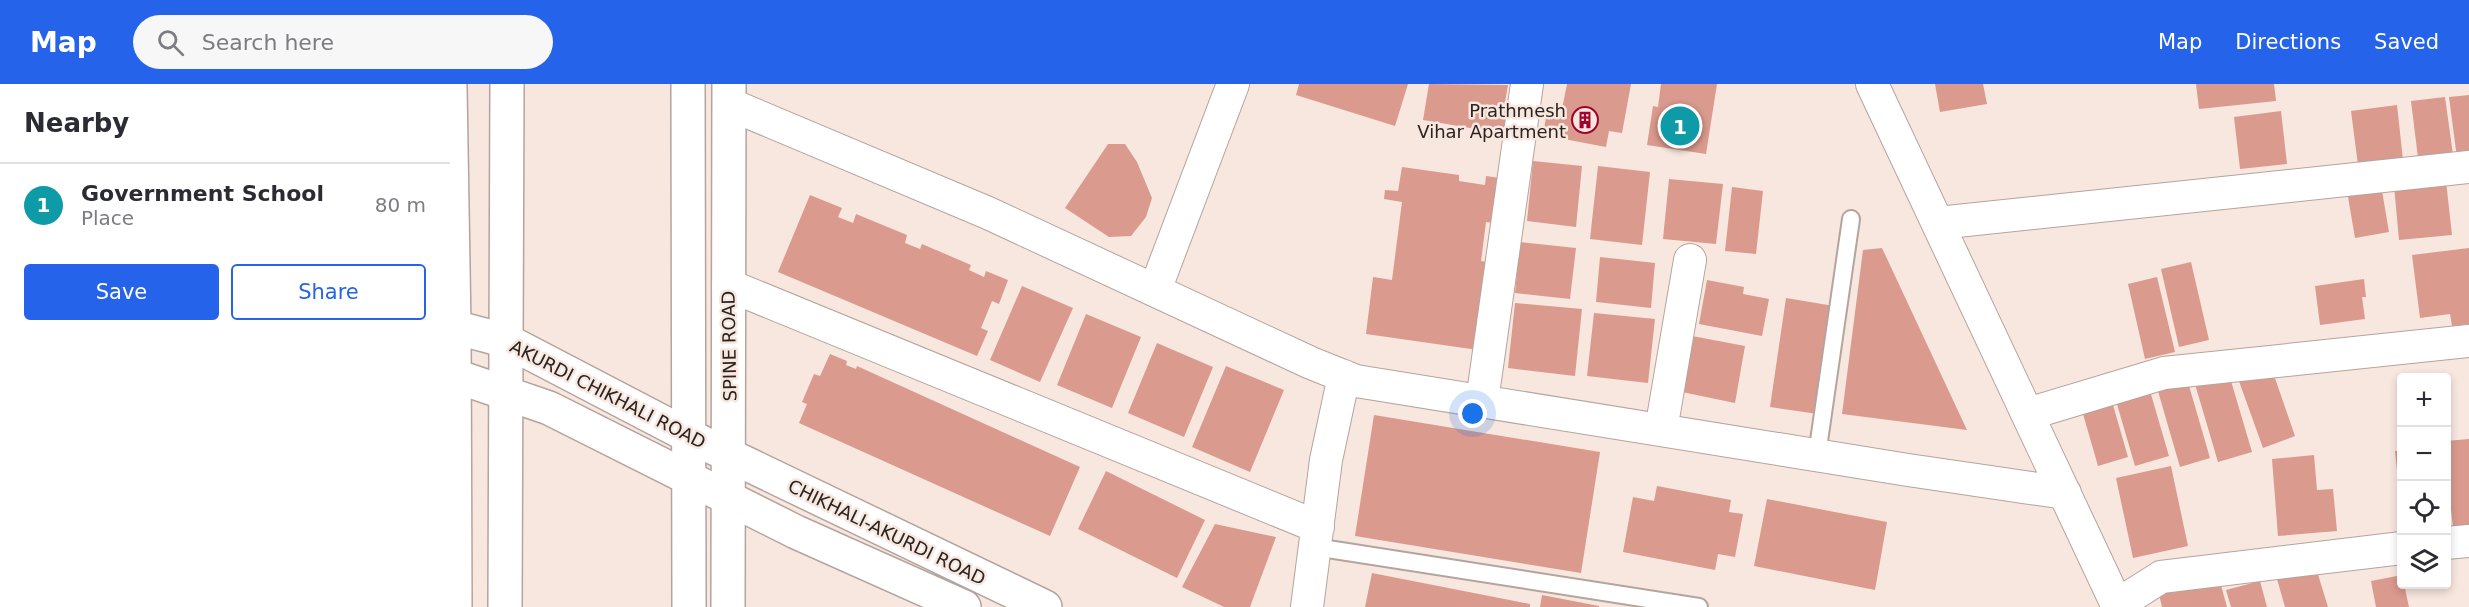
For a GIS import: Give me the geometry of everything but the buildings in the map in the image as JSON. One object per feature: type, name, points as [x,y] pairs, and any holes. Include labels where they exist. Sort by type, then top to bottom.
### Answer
[{"type":"main road","points":[[505,607],[507,84]]},
{"type":"main road","points":[[688,84],[691,437],[689,607]]},
{"type":"main road","points":[[450,87],[454,607]]},
{"type":"main road","name":"SPINE ROAD","points":[[728,607],[729,94]]},
{"type":"main road","name":"AKURDI CHIKHALI ROAD","points":[[452,326],[507,341],[730,456]]},
{"type":"main road","points":[[452,374],[549,408],[796,532],[964,607]]},
{"type":"main road","name":"CHIKHALI-AKURDI ROAD","points":[[730,456],[1045,607]]},
{"type":"street","points":[[1155,290],[1233,84]]},
{"type":"street","points":[[1482,401],[1527,84]]},
{"type":"street","points":[[1872,84],[2118,606],[2161,577],[2397,549]]},
{"type":"street","points":[[729,94],[1356,381],[2066,493]]},
{"type":"street","points":[[1938,223],[2469,167]]},
{"type":"street","points":[[1660,430],[1690,260]]},
{"type":"street","points":[[728,285],[1316,537]]},
{"type":"street","points":[[2028,414],[2164,373],[2469,341]]},
{"type":"street","points":[[1307,607],[1326,460],[1344,376]]},
{"type":"street","points":[[2451,543],[2469,541]]},
{"type":"lane","points":[[1818,455],[1851,219]]},
{"type":"lane","points":[[1316,537],[1699,607]]},
{"type":"place","name":"Prathmesh Vihar Apartment","points":[[1585,120]]},
{"type":"place","name":"Government School","points":[[1680,126]]}]
